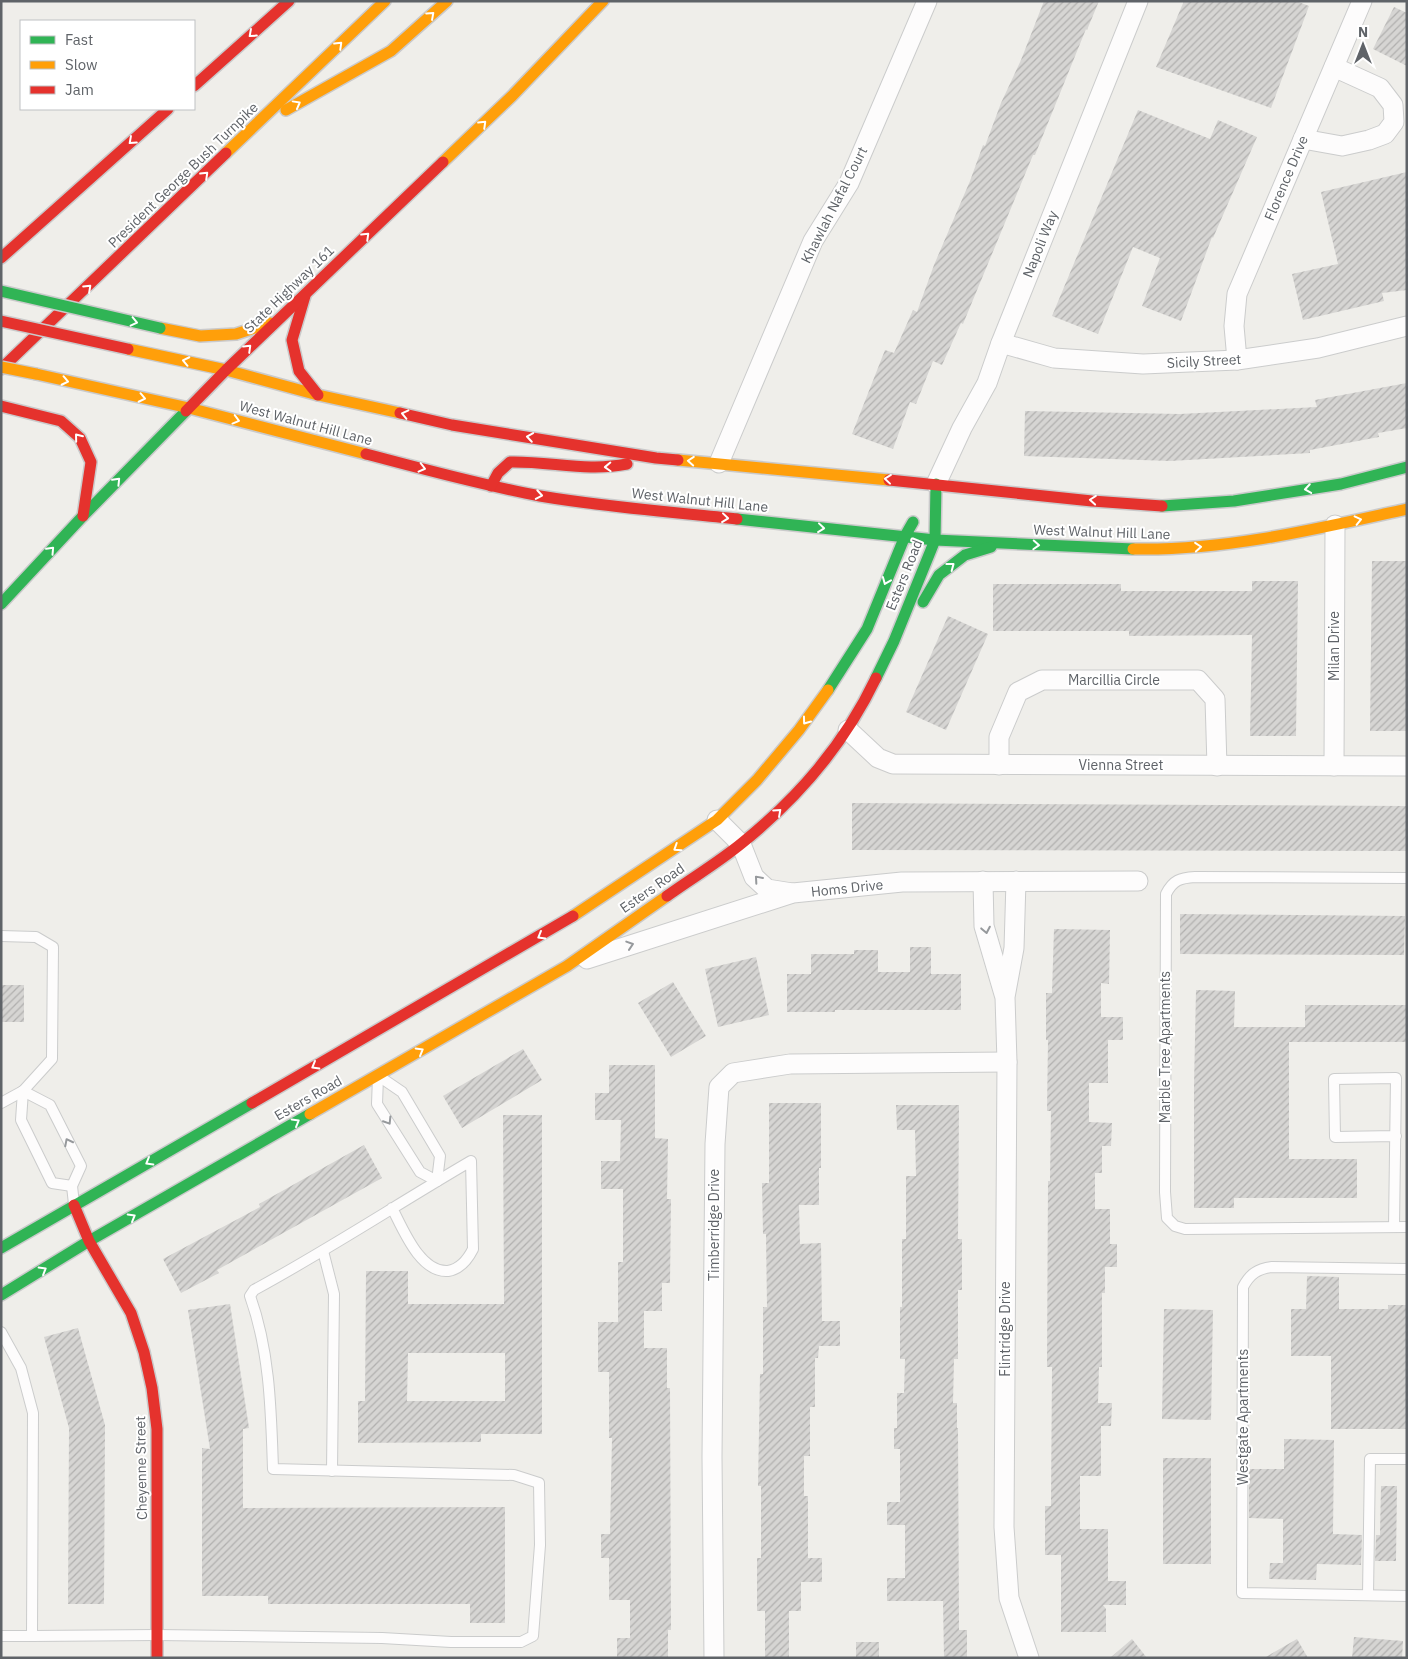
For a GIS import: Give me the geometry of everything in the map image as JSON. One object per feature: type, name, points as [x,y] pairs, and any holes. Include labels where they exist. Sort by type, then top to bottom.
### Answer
[{"type":"main road","points":[[195,85],[289,1]]},
{"type":"main road","name":"President George Bush Turnpike","points":[[1,368],[385,1]]},
{"type":"main road","points":[[254,128],[391,52],[447,1]]},
{"type":"main road","name":"State Highway 161","points":[[1,604],[83,516],[226,370],[512,96],[603,1]]},
{"type":"main road","points":[[1,258],[167,110]]},
{"type":"main road","points":[[1,291],[200,336],[236,334],[278,320]]},
{"type":"main road","points":[[305,294],[292,340],[299,371],[318,395]]},
{"type":"main road","name":"West Walnut Hill Lane","points":[[1,321],[226,370],[318,395],[452,424],[656,458],[1163,506],[1234,500],[1341,484],[1407,467]]},
{"type":"main road","name":"West Walnut Hill Lane","points":[[1,368],[189,408],[491,486],[541,496],[622,507],[935,540],[1167,550],[1233,544],[1407,509]]},
{"type":"main road","points":[[1,406],[62,421],[80,438],[91,462],[83,516]]},
{"type":"main road","points":[[491,486],[498,473],[510,462],[613,467],[656,458]]},
{"type":"main road","name":"Esters Road","points":[[1,1248],[74,1205],[360,1046],[556,927],[718,820],[757,780],[799,730],[836,679],[867,629],[905,536],[936,484]]},
{"type":"main road","name":"Esters Road","points":[[1,1295],[375,1071],[567,966],[741,844],[782,809],[826,761],[848,730],[894,641],[935,540],[936,484]]},
{"type":"main road","points":[[876,678],[903,641],[923,601],[939,575],[965,555],[1004,544]]},
{"type":"main road","name":"Cheyenne Street","points":[[74,1205],[89,1242],[131,1313],[144,1352],[152,1388],[157,1429],[157,1658]]},
{"type":"street","name":"Khawlah Nafal Court","points":[[719,463],[813,241],[849,183],[927,1]]},
{"type":"street","name":"Napoli Way","points":[[936,484],[962,428],[987,383],[1001,343],[1138,1]]},
{"type":"street","name":"Florence Drive","points":[[1237,360],[1234,326],[1237,294],[1362,1]]},
{"type":"street","points":[[1303,139],[1342,146],[1385,134],[1394,122],[1392,105],[1380,88],[1334,66]]},
{"type":"street","name":"Sicily Street","points":[[1001,343],[1054,358],[1143,364],[1237,360],[1318,348],[1407,326]]},
{"type":"street","name":"Milan Drive","points":[[1334,766],[1335,525]]},
{"type":"street","name":"Marcillia Circle","points":[[999,765],[999,737],[1018,692],[1042,680],[1198,680],[1215,699],[1217,766]]},
{"type":"street","name":"Vienna Street","points":[[848,730],[878,758],[893,764],[1407,766]]},
{"type":"street","points":[[718,820],[741,844],[754,877],[767,889],[793,893]]},
{"type":"street","name":"Flintridge Drive","points":[[983,881],[984,926],[1005,997]]},
{"type":"street","name":"Flintridge Drive","points":[[1016,881],[1014,948],[1005,997],[1007,1062],[1004,1527],[1009,1598],[1029,1658]]},
{"type":"street","name":"Homs Drive","points":[[567,966],[793,893],[902,882],[1138,881]]},
{"type":"street","name":"Timberridge Drive","points":[[714,1658],[712,1457],[715,1144],[719,1086],[733,1073],[790,1064],[1007,1062]]},
{"type":"lane","name":"Marble Tree Apartments","points":[[1407,878],[1195,877],[1174,881],[1166,894],[1165,1192],[1167,1218],[1175,1226],[1185,1229],[1407,1227]]},
{"type":"lane","points":[[1,936],[36,936],[53,947],[52,1059],[23,1091],[1,1103]]},
{"type":"lane","points":[[375,1071],[377,1104],[420,1172],[437,1181]]},
{"type":"lane","points":[[375,1071],[402,1092],[440,1156],[437,1181]]},
{"type":"lane","points":[[1394,1227],[1396,1136],[1396,1078],[1334,1079],[1335,1137],[1396,1136]]},
{"type":"lane","points":[[23,1091],[21,1120],[52,1184],[72,1186]]},
{"type":"lane","points":[[23,1091],[50,1105],[81,1166],[72,1186],[74,1205]]},
{"type":"lane","points":[[1,1636],[382,1638],[451,1642],[522,1642],[532,1636],[540,1545],[539,1482],[514,1475],[273,1469],[270,1392],[259,1323],[250,1296],[254,1290],[323,1251],[392,1208],[471,1160],[473,1249],[466,1260],[454,1270],[441,1271],[429,1266],[411,1243],[392,1208]]},
{"type":"lane","points":[[323,1251],[334,1294],[332,1471]]},
{"type":"lane","name":"Westgate Apartments","points":[[1407,1269],[1261,1268],[1249,1276],[1243,1287],[1242,1593],[1407,1596]]},
{"type":"lane","points":[[1,1332],[21,1368],[33,1413],[32,1636]]},
{"type":"lane","points":[[1368,1595],[1370,1459],[1407,1459]]},
{"type":"building","points":[[1044,1],[1099,1],[963,324],[961,323],[942,365],[933,361],[916,404],[910,402],[893,449],[852,434],[885,350],[894,353],[913,310],[917,312],[983,145],[985,146]]},
{"type":"building","points":[[1184,1],[1296,1],[1309,6],[1271,108],[1156,67]]},
{"type":"building","points":[[1394,7],[1407,13],[1407,66],[1373,49]]},
{"type":"building","points":[[1138,110],[1210,139],[1218,120],[1257,137],[1212,237],[1181,321],[1142,306],[1160,258],[1133,247],[1098,334],[1052,316]]},
{"type":"building","points":[[1407,172],[1407,290],[1382,293],[1384,301],[1303,320],[1292,274],[1338,264],[1321,192]]},
{"type":"building","points":[[1407,383],[1407,428],[1378,433],[1379,437],[1310,450],[1310,453],[1170,461],[1024,456],[1025,411],[1180,414],[1317,407],[1315,400]]},
{"type":"building","points":[[1372,561],[1407,561],[1407,731],[1370,731]]},
{"type":"building","points":[[1252,581],[1298,581],[1296,736],[1250,736],[1252,635],[1129,636],[1129,631],[993,631],[993,584],[1121,584],[1121,591],[1252,591]]},
{"type":"building","points":[[948,616],[988,634],[946,730],[906,712]]},
{"type":"building","points":[[852,803],[1407,806],[1407,851],[852,850]]},
{"type":"building","points":[[1180,914],[1405,916],[1404,955],[1180,954]]},
{"type":"building","points":[[1054,929],[1110,930],[1109,984],[1101,983],[1101,1017],[1123,1017],[1123,1040],[1108,1040],[1108,1083],[1089,1083],[1089,1122],[1112,1123],[1111,1146],[1102,1146],[1102,1173],[1095,1173],[1095,1209],[1110,1209],[1110,1244],[1117,1244],[1117,1267],[1105,1267],[1105,1293],[1102,1293],[1102,1367],[1099,1367],[1098,1403],[1112,1403],[1111,1426],[1101,1426],[1101,1476],[1080,1476],[1080,1529],[1108,1529],[1108,1581],[1126,1581],[1126,1605],[1103,1605],[1106,1609],[1106,1632],[1061,1632],[1061,1555],[1045,1555],[1045,1506],[1051,1506],[1052,1367],[1047,1367],[1048,1181],[1050,1181],[1051,1111],[1047,1111],[1048,1040],[1046,1040],[1046,993],[1052,993]]},
{"type":"building","points":[[910,947],[931,947],[931,974],[961,974],[961,1010],[787,1012],[787,974],[811,974],[811,954],[854,954],[854,950],[878,950],[878,972],[910,972]]},
{"type":"building","points":[[756,957],[769,1015],[718,1027],[705,969]]},
{"type":"building","points":[[673,982],[706,1036],[671,1057],[638,1003]]},
{"type":"building","points":[[1,985],[24,985],[24,1022],[1,1022]]},
{"type":"building","points":[[1196,990],[1235,991],[1234,1027],[1305,1027],[1305,1005],[1407,1005],[1407,1042],[1289,1042],[1289,1159],[1357,1159],[1357,1198],[1234,1198],[1234,1208],[1194,1208]]},
{"type":"building","points":[[523,1049],[542,1080],[462,1128],[443,1096]]},
{"type":"building","points":[[609,1065],[655,1065],[655,1138],[668,1139],[667,1199],[671,1199],[670,1283],[662,1283],[662,1311],[644,1311],[644,1348],[667,1348],[667,1388],[670,1388],[671,1630],[668,1630],[668,1658],[617,1658],[617,1638],[630,1638],[630,1600],[609,1600],[609,1558],[601,1558],[601,1534],[610,1534],[612,1438],[609,1438],[609,1372],[598,1372],[598,1322],[618,1322],[618,1262],[623,1262],[623,1189],[601,1189],[601,1161],[620,1161],[621,1120],[595,1120],[595,1093],[609,1093]]},
{"type":"building","points":[[769,1103],[821,1103],[819,1205],[799,1205],[800,1244],[821,1243],[822,1321],[840,1321],[840,1346],[819,1346],[818,1358],[815,1358],[815,1407],[810,1407],[810,1456],[804,1456],[804,1496],[808,1496],[808,1558],[822,1558],[822,1582],[801,1582],[801,1611],[789,1611],[789,1658],[765,1658],[765,1611],[757,1611],[757,1558],[761,1558],[761,1486],[758,1486],[760,1374],[763,1374],[763,1307],[767,1307],[766,1234],[763,1234],[762,1183],[769,1183]]},
{"type":"building","points":[[896,1105],[959,1105],[958,1239],[962,1239],[962,1290],[958,1290],[958,1359],[954,1359],[953,1403],[957,1403],[958,1428],[959,1630],[967,1630],[967,1658],[944,1658],[943,1601],[887,1601],[887,1578],[905,1578],[905,1525],[887,1525],[887,1502],[900,1502],[900,1449],[894,1449],[894,1428],[897,1428],[897,1393],[904,1393],[905,1359],[900,1359],[902,1239],[906,1239],[906,1176],[916,1176],[915,1130],[897,1130]]},
{"type":"building","points":[[503,1115],[542,1115],[542,1434],[481,1434],[481,1442],[358,1443],[358,1401],[365,1401],[366,1271],[408,1271],[408,1304],[504,1304]],"holes":[[[408,1353],[505,1353],[505,1401],[407,1401]]]},
{"type":"building","points":[[364,1145],[382,1178],[217,1270],[219,1273],[181,1293],[163,1259],[260,1207],[259,1204]]},
{"type":"building","points":[[1307,1276],[1339,1277],[1339,1309],[1388,1309],[1388,1305],[1407,1305],[1407,1429],[1331,1429],[1331,1356],[1291,1356],[1291,1309],[1306,1309]]},
{"type":"building","points":[[230,1304],[249,1428],[243,1429],[243,1508],[505,1507],[505,1623],[470,1623],[470,1604],[268,1604],[268,1596],[202,1596],[202,1448],[210,1449],[188,1310]]},
{"type":"building","points":[[1164,1309],[1213,1310],[1211,1420],[1162,1419]]},
{"type":"building","points":[[78,1328],[105,1425],[104,1604],[68,1604],[69,1428],[44,1337]]},
{"type":"building","points":[[1284,1439],[1334,1440],[1333,1534],[1362,1535],[1361,1565],[1317,1564],[1316,1580],[1269,1579],[1270,1563],[1283,1563],[1283,1519],[1249,1518],[1249,1469],[1284,1469]]},
{"type":"building","points":[[1163,1458],[1211,1458],[1211,1564],[1163,1564]]},
{"type":"building","points":[[1381,1486],[1397,1486],[1396,1561],[1375,1561],[1376,1535],[1380,1535]]},
{"type":"building","points":[[1354,1637],[1403,1641],[1402,1658],[1352,1658]]},
{"type":"building","points":[[1132,1639],[1147,1658],[1110,1658]]},
{"type":"building","points":[[1297,1639],[1308,1658],[1264,1658]]},
{"type":"building","points":[[856,1642],[879,1642],[879,1658],[856,1658]]},
{"type":"traffic: fast","points":[[1,291],[160,328]]},
{"type":"traffic: fast","points":[[1,604],[83,516],[186,411]]},
{"type":"traffic: fast","points":[[1162,506],[1234,501],[1341,484],[1407,467]]},
{"type":"traffic: fast","points":[[876,678],[894,641],[935,540],[936,484]]},
{"type":"traffic: fast","points":[[737,519],[935,540],[1133,549]]},
{"type":"traffic: fast","points":[[828,690],[867,629],[905,536],[913,522]]},
{"type":"traffic: fast","points":[[923,602],[939,575],[965,555],[991,547]]},
{"type":"traffic: fast","points":[[1,1248],[252,1103]]},
{"type":"traffic: fast","points":[[1,1295],[89,1241],[310,1114]]},
{"type":"traffic: slow","points":[[226,153],[385,1]]},
{"type":"traffic: slow","points":[[286,110],[391,51],[447,1]]},
{"type":"traffic: slow","points":[[443,162],[512,96],[603,1]]},
{"type":"traffic: slow","points":[[160,328],[200,336],[236,334],[270,323]]},
{"type":"traffic: slow","points":[[128,349],[226,370],[318,395],[400,413]]},
{"type":"traffic: slow","points":[[1,367],[36,374]]},
{"type":"traffic: slow","points":[[36,374],[189,408],[366,454]]},
{"type":"traffic: slow","points":[[678,460],[889,480]]},
{"type":"traffic: slow","points":[[1133,549],[1202,546],[1271,537],[1407,509]]},
{"type":"traffic: slow","points":[[573,916],[717,820],[757,780],[799,730],[828,690]]},
{"type":"traffic: slow","points":[[310,1114],[567,966],[667,896]]},
{"type":"traffic: jam","points":[[195,85],[289,1]]},
{"type":"traffic: jam","points":[[1,258],[167,110]]},
{"type":"traffic: jam","points":[[1,369],[226,153]]},
{"type":"traffic: jam","points":[[186,411],[226,370],[443,162]]},
{"type":"traffic: jam","points":[[305,296],[292,340],[299,371],[318,395]]},
{"type":"traffic: jam","points":[[1,321],[128,349]]},
{"type":"traffic: jam","points":[[1,406],[61,421],[80,438],[91,462],[83,516]]},
{"type":"traffic: jam","points":[[400,413],[452,425],[678,460]]},
{"type":"traffic: jam","points":[[366,454],[474,482],[540,496],[737,519]]},
{"type":"traffic: jam","points":[[491,486],[498,473],[510,462],[583,467],[627,464]]},
{"type":"traffic: jam","points":[[889,480],[1092,501],[1162,506]]},
{"type":"traffic: jam","points":[[667,896],[742,843],[801,788],[835,748],[850,726],[876,678]]},
{"type":"traffic: jam","points":[[252,1103],[573,916]]},
{"type":"traffic: jam","points":[[74,1205],[89,1241],[131,1313],[144,1352],[152,1388],[157,1429],[157,1658]]}]
